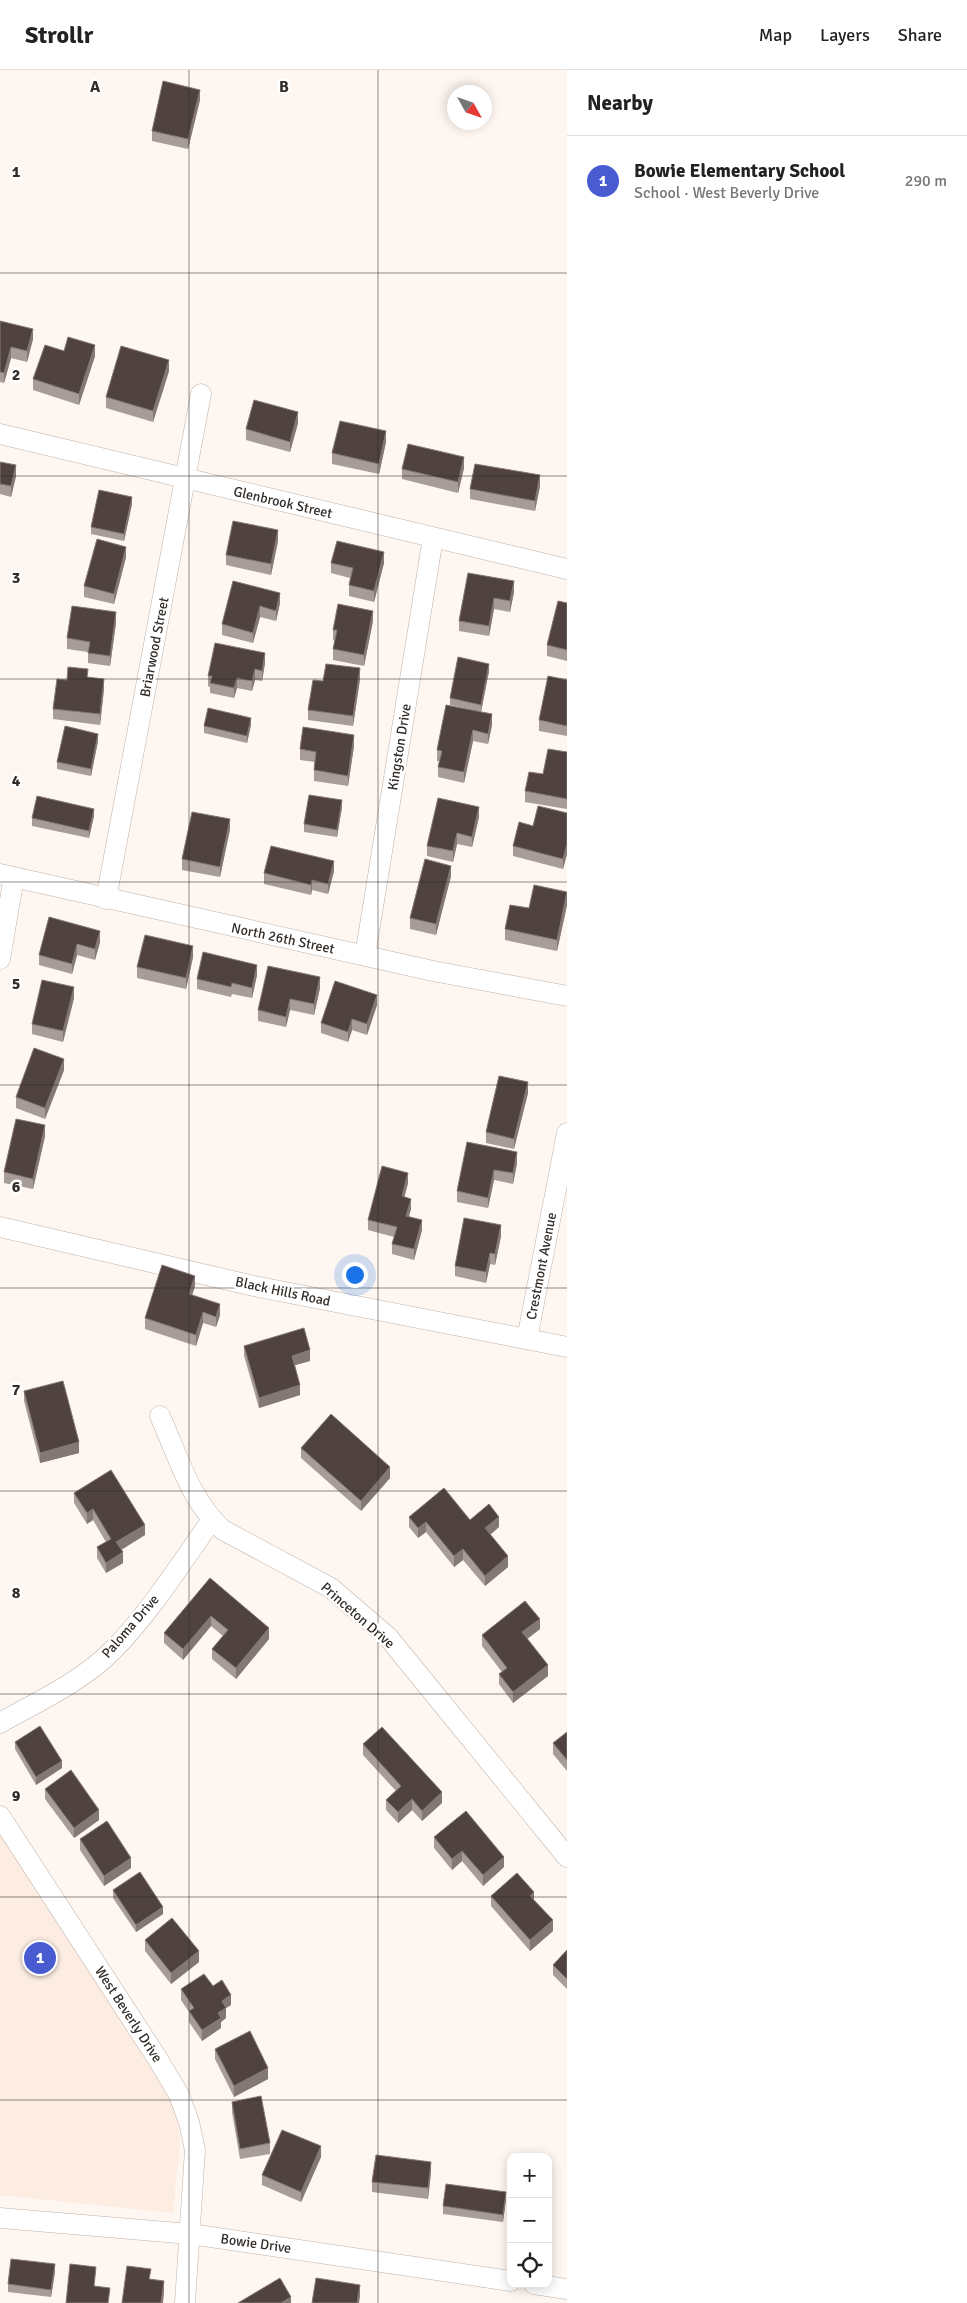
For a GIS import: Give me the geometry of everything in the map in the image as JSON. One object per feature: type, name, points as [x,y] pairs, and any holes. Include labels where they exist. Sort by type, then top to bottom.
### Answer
[{"type":"street","name":"Briarwood Street","points":[[106,899],[201,394]]},
{"type":"street","name":"Glenbrook Street","points":[[0,434],[567,569]]},
{"type":"street","name":"Kingston Drive","points":[[365,956],[433,538]]},
{"type":"street","name":"North 26th Street","points":[[7,875],[106,899],[433,971],[567,996]]},
{"type":"street","points":[[0,959],[7,875]]},
{"type":"street","name":"Crestmont Avenue","points":[[527,1339],[567,1133]]},
{"type":"street","name":"Black Hills Road","points":[[0,1227],[254,1286],[567,1347]]},
{"type":"street","name":"Princeton Drive","points":[[160,1416],[198,1499],[212,1520],[223,1530],[331,1588],[388,1637],[567,1857]]},
{"type":"street","name":"Paloma Drive","points":[[0,1723],[76,1680],[112,1652],[145,1612],[212,1520]]},
{"type":"street","name":"West Beverly Drive","points":[[0,1816],[154,2053],[179,2095],[189,2122],[195,2150],[185,2303]]},
{"type":"street","name":"Bowie Drive","points":[[0,2218],[190,2234],[507,2280]]},
{"type":"street","points":[[552,2287],[567,2289]]},
{"type":"shaded area","points":[[0,1835],[161,2080],[177,2113],[180,2142],[173,2213],[0,2195]]},
{"type":"building","points":[[163,81],[200,90],[188,139],[152,131]]},
{"type":"building","points":[[0,321],[33,329],[27,351],[11,347],[4,373],[0,372]]},
{"type":"building","points":[[68,337],[95,345],[79,394],[33,379],[45,345],[64,351]]},
{"type":"building","points":[[121,346],[169,360],[153,411],[106,397]]},
{"type":"building","points":[[254,400],[298,412],[290,442],[246,429]]},
{"type":"building","points":[[340,421],[386,431],[379,464],[332,453]]},
{"type":"building","points":[[408,444],[464,457],[458,482],[402,469]]},
{"type":"building","points":[[0,462],[16,465],[11,486],[0,484]]},
{"type":"building","points":[[475,464],[540,475],[535,501],[470,489]]},
{"type":"building","points":[[99,490],[132,497],[124,534],[91,527]]},
{"type":"building","points":[[233,521],[278,530],[271,564],[226,555]]},
{"type":"building","points":[[97,539],[126,547],[114,594],[84,586]]},
{"type":"building","points":[[337,541],[384,552],[374,591],[349,585],[353,568],[331,563]]},
{"type":"building","points":[[468,573],[514,581],[510,601],[494,598],[489,626],[459,621]]},
{"type":"building","points":[[233,581],[280,593],[276,611],[260,606],[253,633],[222,624]]},
{"type":"building","points":[[558,601],[567,603],[567,650],[547,645]]},
{"type":"building","points":[[338,604],[373,611],[364,655],[333,649],[337,630],[333,630]]},
{"type":"building","points":[[72,606],[116,612],[110,656],[88,653],[90,642],[67,638]]},
{"type":"building","points":[[215,643],[265,653],[262,671],[255,669],[252,681],[237,678],[234,688],[210,683],[212,676],[208,676]]},
{"type":"building","points":[[458,657],[489,664],[481,705],[450,698]]},
{"type":"building","points":[[326,664],[360,668],[353,716],[308,710],[313,680],[323,681]]},
{"type":"building","points":[[68,667],[88,669],[87,677],[104,679],[100,714],[53,709],[57,679],[67,680]]},
{"type":"building","points":[[548,676],[567,680],[567,726],[539,720]]},
{"type":"building","points":[[446,705],[492,714],[488,734],[473,730],[464,772],[438,767],[442,751],[437,750]]},
{"type":"building","points":[[208,708],[251,718],[247,736],[204,726]]},
{"type":"building","points":[[65,726],[98,734],[91,769],[57,762]]},
{"type":"building","points":[[303,727],[354,735],[348,776],[314,770],[316,752],[300,749]]},
{"type":"building","points":[[548,749],[567,752],[567,799],[525,791],[529,772],[543,774]]},
{"type":"building","points":[[309,795],[342,800],[337,830],[304,824]]},
{"type":"building","points":[[37,796],[94,809],[89,831],[32,818]]},
{"type":"building","points":[[438,798],[479,807],[472,837],[457,833],[453,851],[427,846]]},
{"type":"building","points":[[538,806],[567,813],[567,844],[563,859],[513,846],[519,822],[533,826]]},
{"type":"building","points":[[192,812],[230,819],[220,867],[182,859]]},
{"type":"building","points":[[271,846],[334,861],[328,884],[312,880],[311,885],[264,873]]},
{"type":"building","points":[[425,859],[451,866],[436,924],[410,918]]},
{"type":"building","points":[[534,885],[567,892],[557,940],[505,929],[510,905],[529,908]]},
{"type":"building","points":[[49,917],[100,931],[95,949],[77,944],[72,964],[39,955]]},
{"type":"building","points":[[145,935],[193,946],[186,978],[137,967]]},
{"type":"building","points":[[203,952],[257,965],[252,988],[232,983],[231,987],[197,979]]},
{"type":"building","points":[[268,966],[320,977],[314,1004],[290,999],[286,1017],[258,1010]]},
{"type":"building","points":[[42,980],[74,987],[63,1031],[32,1024]]},
{"type":"building","points":[[335,981],[377,995],[367,1024],[352,1019],[348,1032],[321,1023]]},
{"type":"building","points":[[34,1048],[64,1059],[45,1108],[16,1097]]},
{"type":"building","points":[[499,1076],[528,1082],[514,1139],[486,1132]]},
{"type":"building","points":[[16,1119],[45,1125],[33,1179],[4,1172]]},
{"type":"building","points":[[467,1142],[517,1152],[513,1173],[494,1170],[488,1198],[457,1191]]},
{"type":"building","points":[[382,1166],[408,1173],[402,1196],[411,1199],[406,1216],[422,1220],[414,1249],[392,1244],[397,1227],[368,1220]]},
{"type":"building","points":[[464,1218],[501,1225],[495,1254],[490,1253],[486,1272],[455,1266]]},
{"type":"building","points":[[162,1265],[195,1276],[189,1294],[220,1304],[216,1317],[203,1312],[196,1335],[145,1318]]},
{"type":"building","points":[[304,1328],[310,1350],[292,1356],[300,1385],[259,1398],[244,1346]]},
{"type":"building","points":[[63,1381],[79,1442],[40,1453],[24,1391]]},
{"type":"building","points":[[331,1414],[390,1467],[361,1501],[301,1448]]},
{"type":"building","points":[[111,1470],[145,1525],[116,1542],[123,1552],[106,1563],[97,1547],[111,1539],[93,1509],[87,1513],[74,1493]]},
{"type":"building","points":[[444,1488],[470,1520],[489,1504],[499,1517],[485,1528],[508,1556],[485,1576],[463,1549],[454,1556],[426,1522],[418,1528],[409,1517]]},
{"type":"building","points":[[210,1578],[269,1628],[236,1668],[212,1649],[228,1630],[211,1616],[183,1649],[164,1633]]},
{"type":"building","points":[[525,1601],[540,1619],[522,1632],[548,1665],[513,1692],[499,1674],[507,1668],[482,1635]]},
{"type":"building","points":[[40,1726],[62,1761],[36,1777],[15,1742]]},
{"type":"building","points":[[382,1727],[442,1792],[422,1811],[412,1799],[398,1812],[386,1800],[401,1786],[363,1744]]},
{"type":"building","points":[[567,1732],[567,1760],[553,1743]]},
{"type":"building","points":[[71,1770],[99,1810],[74,1828],[45,1789]]},
{"type":"building","points":[[466,1811],[504,1857],[483,1875],[462,1851],[452,1859],[434,1837]]},
{"type":"building","points":[[107,1821],[131,1858],[104,1876],[80,1839]]},
{"type":"building","points":[[140,1872],[163,1907],[136,1925],[113,1890]]},
{"type":"building","points":[[517,1873],[534,1892],[530,1896],[553,1920],[530,1940],[491,1896]]},
{"type":"building","points":[[172,1918],[199,1951],[171,1973],[145,1940]]},
{"type":"building","points":[[567,1950],[567,1979],[553,1965]]},
{"type":"building","points":[[204,1974],[213,1986],[222,1980],[231,1995],[222,2001],[226,2008],[218,2013],[221,2018],[202,2030],[189,2011],[194,2008],[181,1989]]},
{"type":"building","points":[[250,2031],[268,2068],[234,2086],[215,2049]]},
{"type":"building","points":[[261,2096],[270,2143],[240,2149],[232,2102]]},
{"type":"building","points":[[282,2130],[321,2146],[301,2192],[262,2175]]},
{"type":"building","points":[[376,2155],[431,2162],[428,2188],[372,2182]]},
{"type":"building","points":[[446,2184],[506,2192],[503,2215],[443,2206]]},
{"type":"building","points":[[11,2259],[55,2264],[51,2290],[8,2284]]},
{"type":"building","points":[[70,2264],[96,2267],[94,2286],[110,2288],[108,2303],[66,2303]]},
{"type":"building","points":[[127,2266],[151,2269],[149,2279],[164,2281],[161,2303],[122,2303]]},
{"type":"building","points":[[280,2278],[291,2297],[281,2303],[238,2303]]},
{"type":"building","points":[[316,2278],[360,2285],[357,2303],[312,2303]]},
{"type":"place","name":"Bowie Elementary School","points":[[40,1958]]}]
